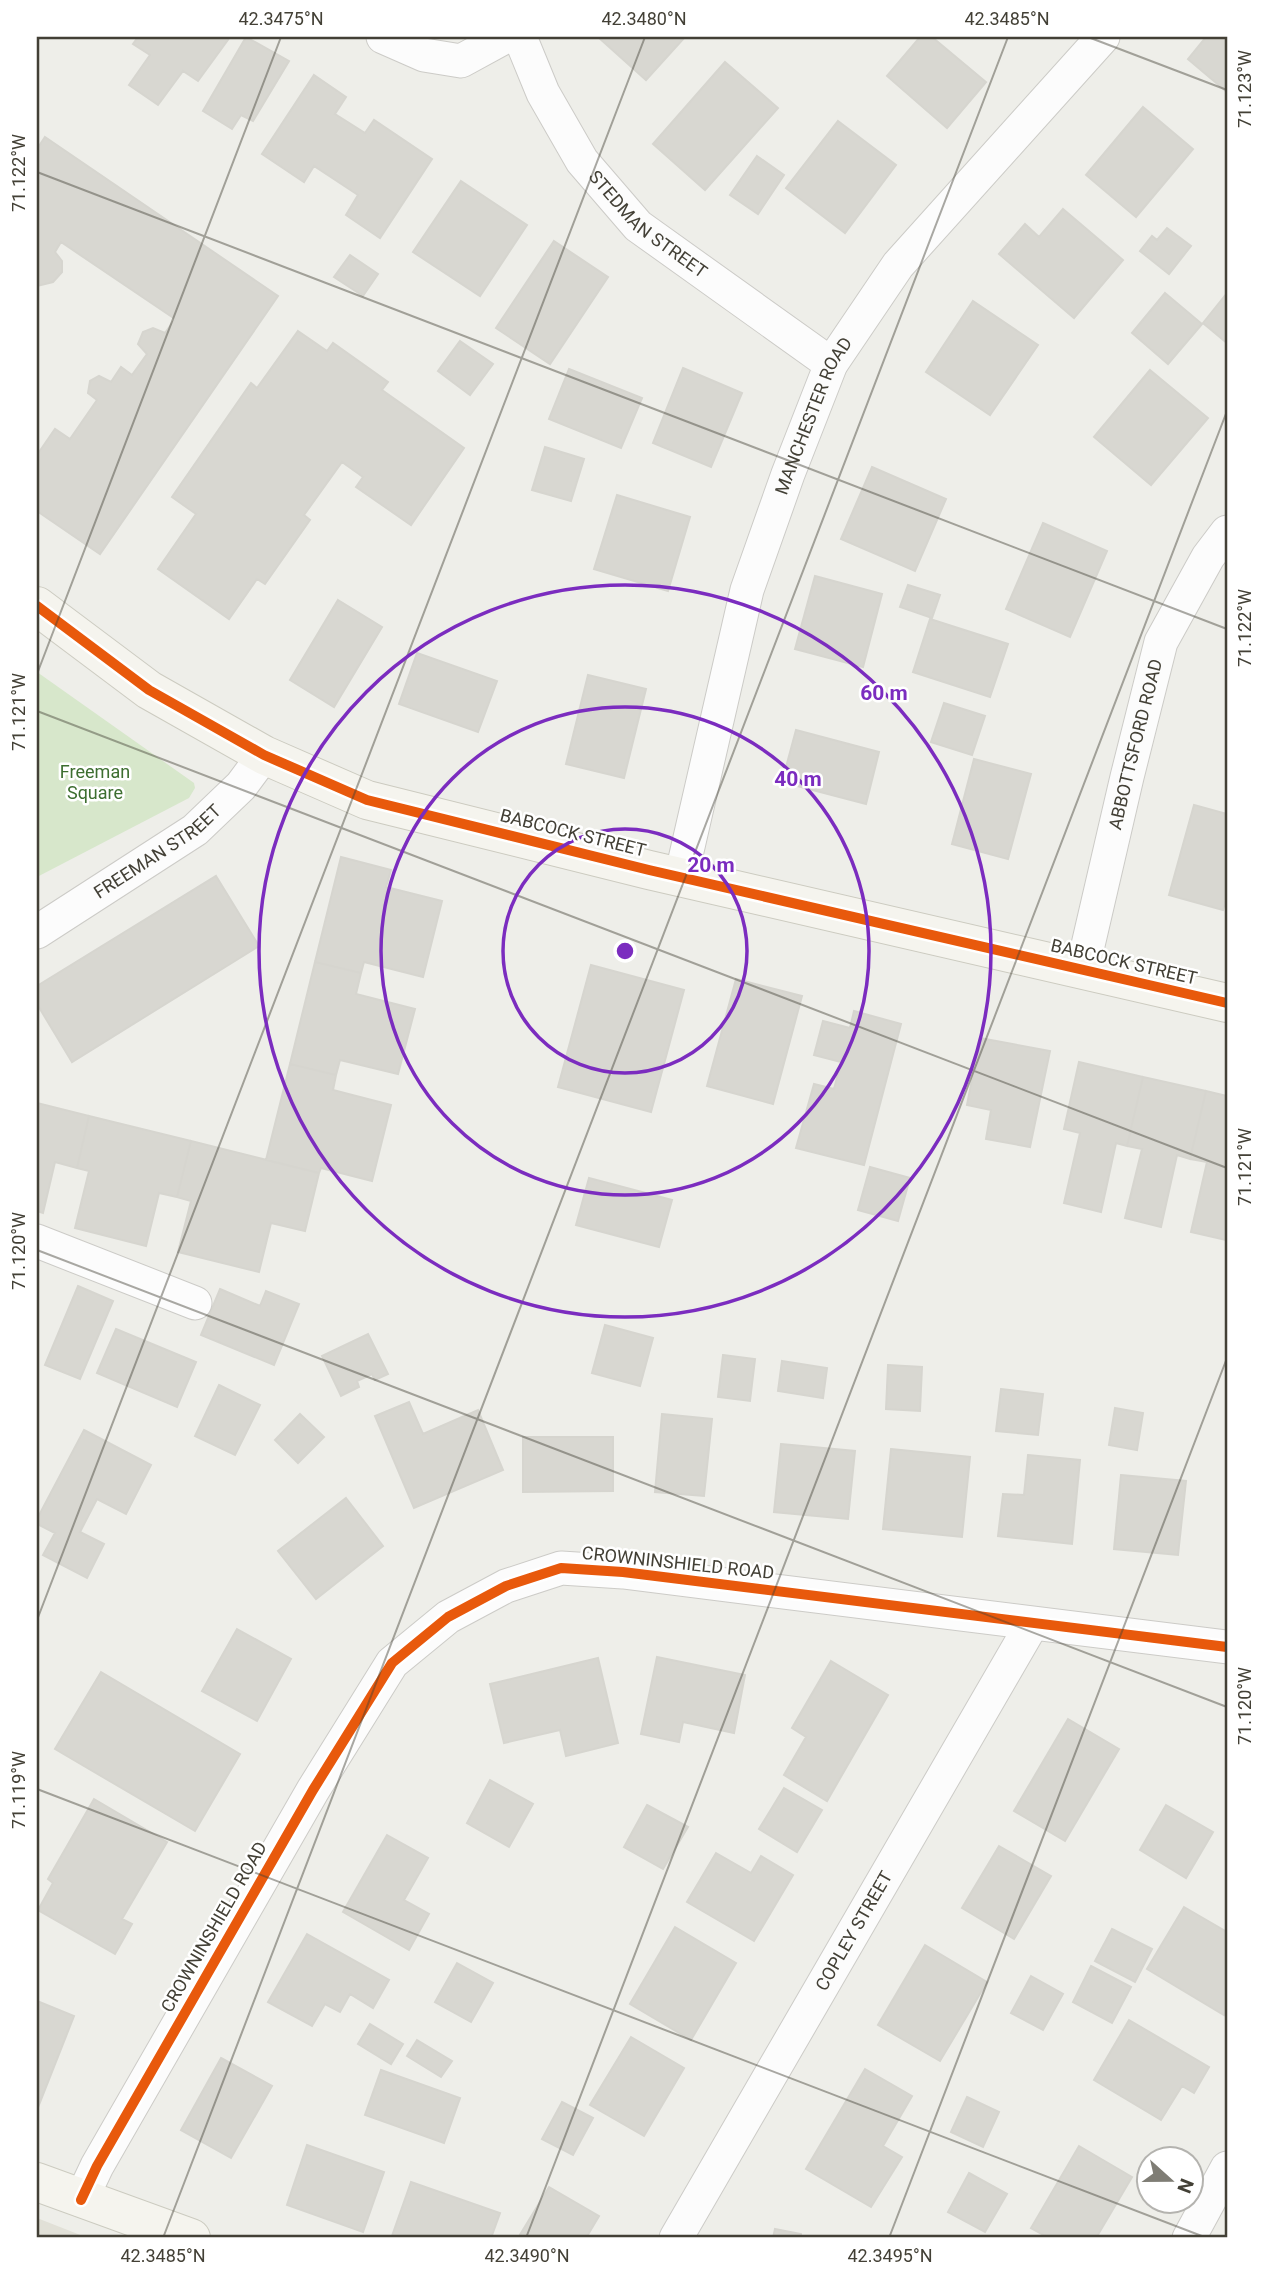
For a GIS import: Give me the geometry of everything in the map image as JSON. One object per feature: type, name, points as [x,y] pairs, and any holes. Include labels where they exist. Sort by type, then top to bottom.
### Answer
[{"type":"street","points":[[383,37],[424,55],[461,61],[505,37]]},
{"type":"street","name":"STEDMAN STREET","points":[[520,37],[543,93],[582,160],[638,226],[831,364]]},
{"type":"street","name":"MANCHESTER ROAD","points":[[681,877],[747,590],[831,364],[898,265],[1102,37]]},
{"type":"street","name":"ABBOTTSFORD ROAD","points":[[1082,971],[1161,642],[1208,557],[1227,532]]},
{"type":"street","name":"BABCOCK STREET","points":[[37,606],[149,690],[264,755],[367,800],[681,877],[1227,1003]]},
{"type":"street","name":"FREEMAN STREET","points":[[37,932],[195,830],[242,786],[264,755]]},
{"type":"street","points":[[37,1241],[195,1303]]},
{"type":"street","name":"CROWNINSHIELD ROAD","points":[[81,2200],[104,2154],[306,1802],[392,1663],[448,1617],[506,1586],[561,1568],[623,1572],[1227,1647]]},
{"type":"street","name":"COPLEY STREET","points":[[676,2238],[1032,1624]]},
{"type":"street","points":[[1189,2238],[1227,2168]]},
{"type":"street","points":[[37,2182],[191,2238]]},
{"type":"shaded area","points":[[37,2218],[88,2238],[37,2238]]},
{"type":"green space","name":"Freeman Square","points":[[37,672],[194,783],[195,788],[189,798],[37,877]]},
{"type":"building","points":[[138,37],[230,37],[198,81],[183,71],[158,105],[129,85],[150,55],[133,44]]},
{"type":"building","points":[[246,37],[289,61],[253,121],[241,115],[232,129],[203,111]]},
{"type":"building","points":[[598,37],[685,37],[646,80]]},
{"type":"building","points":[[920,37],[932,37],[986,82],[947,128],[887,76]]},
{"type":"building","points":[[1206,37],[1227,37],[1227,92],[1188,59]]},
{"type":"building","points":[[725,62],[778,108],[705,190],[653,144]]},
{"type":"building","points":[[314,75],[346,97],[335,114],[365,133],[374,120],[432,159],[380,238],[346,215],[358,195],[314,166],[304,182],[262,154]]},
{"type":"building","points":[[1143,107],[1193,149],[1136,217],[1086,175]]},
{"type":"building","points":[[838,121],[896,165],[845,233],[786,188]]},
{"type":"building","points":[[45,137],[278,296],[100,554],[37,511],[37,455],[55,429],[70,439],[97,400],[88,393],[90,381],[99,376],[111,382],[121,367],[132,375],[147,354],[138,344],[143,332],[153,328],[165,333],[175,319],[61,242],[55,252],[62,261],[62,272],[53,282],[37,286],[37,149]]},
{"type":"building","points":[[757,156],[784,175],[758,214],[730,195]]},
{"type":"building","points":[[461,181],[527,225],[480,296],[413,252]]},
{"type":"building","points":[[1063,209],[1123,260],[1074,318],[999,254],[1025,224],[1039,237]]},
{"type":"building","points":[[1167,228],[1191,246],[1169,274],[1140,251],[1152,236],[1157,240]]},
{"type":"building","points":[[554,241],[608,277],[550,364],[496,328]]},
{"type":"building","points":[[350,255],[378,274],[363,296],[334,277]]},
{"type":"building","points":[[1165,293],[1202,324],[1168,364],[1132,333]]},
{"type":"building","points":[[1227,293],[1227,343],[1203,323]]},
{"type":"building","points":[[973,301],[1038,345],[990,415],[926,372]]},
{"type":"building","points":[[298,331],[327,351],[333,343],[388,382],[382,390],[464,448],[411,525],[356,487],[363,477],[342,462],[304,515],[310,520],[265,584],[257,579],[229,619],[158,569],[196,514],[172,497],[251,383],[257,388]]},
{"type":"building","points":[[460,341],[493,364],[470,395],[438,371]]},
{"type":"building","points":[[683,368],[742,393],[711,467],[653,443]]},
{"type":"building","points":[[569,369],[642,398],[621,448],[549,419]]},
{"type":"building","points":[[1150,370],[1208,418],[1151,485],[1094,437]]},
{"type":"building","points":[[545,447],[584,459],[571,501],[532,490]]},
{"type":"building","points":[[872,467],[946,499],[915,571],[841,539]]},
{"type":"building","points":[[617,495],[690,517],[668,591],[594,569]]},
{"type":"building","points":[[1043,523],[1107,551],[1070,637],[1006,609]]},
{"type":"building","points":[[815,576],[882,594],[863,667],[795,649]]},
{"type":"building","points":[[908,585],[940,595],[932,618],[900,607]]},
{"type":"building","points":[[338,600],[382,627],[334,707],[290,680]]},
{"type":"building","points":[[930,619],[1008,644],[990,697],[913,672]]},
{"type":"building","points":[[417,653],[497,681],[478,732],[399,704]]},
{"type":"building","points":[[588,675],[646,689],[624,778],[566,764]]},
{"type":"building","points":[[944,703],[985,716],[972,755],[931,742]]},
{"type":"building","points":[[796,730],[879,752],[866,804],[782,782]]},
{"type":"building","points":[[974,759],[1031,774],[1008,859],[952,844]]},
{"type":"building","points":[[1194,805],[1227,814],[1227,896],[1223,910],[1169,895]]},
{"type":"building","points":[[341,857],[391,870],[386,887],[442,901],[423,977],[364,962],[361,973],[315,962]]},
{"type":"building","points":[[216,876],[259,946],[72,1062],[37,1004],[37,986]]},
{"type":"building","points":[[315,962],[361,973],[356,994],[415,1009],[398,1074],[340,1060],[336,1075],[290,1064]]},
{"type":"building","points":[[591,965],[684,990],[651,1112],[558,1087]]},
{"type":"building","points":[[736,979],[802,996],[773,1104],[707,1086]]},
{"type":"building","points":[[854,1011],[901,1024],[864,1165],[796,1148],[814,1084],[834,1089],[841,1062],[814,1055],[823,1021],[850,1028]]},
{"type":"building","points":[[980,1038],[1050,1051],[1030,1147],[986,1139],[991,1110],[967,1105]]},
{"type":"building","points":[[1079,1062],[1143,1077],[1127,1146],[1116,1143],[1101,1212],[1064,1203],[1080,1133],[1064,1129]]},
{"type":"building","points":[[290,1064],[336,1075],[333,1090],[391,1105],[372,1181],[321,1168],[319,1173],[266,1160]]},
{"type":"building","points":[[1143,1077],[1206,1091],[1190,1159],[1177,1155],[1161,1227],[1125,1218],[1142,1149],[1127,1146]]},
{"type":"building","points":[[1206,1091],[1227,1096],[1226,1240],[1191,1232],[1207,1162],[1190,1159]]},
{"type":"building","points":[[37,1103],[89,1116],[77,1168],[55,1162],[43,1213],[37,1211]]},
{"type":"building","points":[[89,1116],[191,1141],[177,1197],[159,1193],[146,1246],[75,1228],[89,1171],[77,1168]]},
{"type":"building","points":[[191,1141],[319,1173],[305,1231],[271,1223],[259,1272],[178,1252],[191,1201],[177,1197]]},
{"type":"building","points":[[870,1167],[910,1178],[898,1221],[858,1210]]},
{"type":"building","points":[[589,1178],[672,1200],[659,1247],[576,1225]]},
{"type":"building","points":[[78,1286],[113,1301],[80,1379],[45,1365]]},
{"type":"building","points":[[220,1289],[260,1306],[266,1291],[299,1304],[274,1365],[201,1335]]},
{"type":"building","points":[[605,1325],[653,1338],[640,1386],[592,1373]]},
{"type":"building","points":[[116,1329],[196,1362],[177,1407],[97,1373]]},
{"type":"building","points":[[368,1334],[388,1374],[375,1380],[372,1374],[357,1381],[359,1387],[341,1396],[322,1356]]},
{"type":"building","points":[[723,1355],[755,1359],[750,1401],[718,1397]]},
{"type":"building","points":[[782,1361],[827,1368],[823,1398],[778,1391]]},
{"type":"building","points":[[888,1365],[922,1367],[920,1411],[886,1409]]},
{"type":"building","points":[[219,1385],[260,1405],[235,1455],[195,1436]]},
{"type":"building","points":[[1001,1389],[1043,1394],[1038,1435],[996,1431]]},
{"type":"building","points":[[409,1402],[423,1434],[478,1410],[503,1470],[414,1508],[375,1416]]},
{"type":"building","points":[[1115,1408],[1143,1413],[1137,1450],[1109,1445]]},
{"type":"building","points":[[300,1414],[324,1437],[298,1463],[275,1440]]},
{"type":"building","points":[[662,1414],[712,1419],[704,1496],[655,1492]]},
{"type":"building","points":[[84,1430],[151,1465],[126,1514],[97,1499],[80,1532],[104,1544],[87,1578],[43,1555],[55,1533],[37,1524],[37,1519]]},
{"type":"building","points":[[523,1437],[613,1437],[613,1491],[523,1492]]},
{"type":"building","points":[[781,1444],[855,1451],[848,1519],[774,1512]]},
{"type":"building","points":[[891,1449],[970,1457],[962,1537],[883,1529]]},
{"type":"building","points":[[1028,1455],[1080,1460],[1072,1544],[998,1536],[1003,1494],[1024,1495]]},
{"type":"building","points":[[1121,1475],[1186,1481],[1178,1555],[1114,1549]]},
{"type":"building","points":[[346,1498],[383,1546],[316,1599],[278,1551]]},
{"type":"building","points":[[237,1629],[291,1659],[257,1721],[202,1691]]},
{"type":"building","points":[[657,1657],[745,1675],[734,1733],[683,1722],[679,1742],[641,1734]]},
{"type":"building","points":[[598,1658],[618,1743],[566,1756],[560,1730],[504,1743],[490,1684]]},
{"type":"building","points":[[831,1661],[888,1695],[827,1801],[784,1775],[806,1737],[792,1728]]},
{"type":"building","points":[[101,1672],[240,1754],[195,1831],[55,1749]]},
{"type":"building","points":[[1068,1719],[1119,1749],[1065,1841],[1014,1811]]},
{"type":"building","points":[[490,1780],[533,1804],[509,1847],[467,1823]]},
{"type":"building","points":[[784,1788],[822,1810],[797,1852],[759,1829]]},
{"type":"building","points":[[94,1799],[167,1842],[122,1919],[132,1924],[115,1954],[38,1910],[53,1883],[48,1879]]},
{"type":"building","points":[[647,1805],[688,1827],[663,1869],[624,1847]]},
{"type":"building","points":[[1166,1805],[1213,1832],[1186,1878],[1140,1850]]},
{"type":"building","points":[[387,1835],[428,1858],[404,1900],[429,1914],[409,1950],[343,1912]]},
{"type":"building","points":[[999,1846],[1051,1876],[1014,1939],[962,1908]]},
{"type":"building","points":[[716,1853],[751,1873],[761,1856],[793,1875],[754,1941],[687,1902]]},
{"type":"building","points":[[1184,1907],[1227,1932],[1227,2009],[1224,2015],[1147,1969]]},
{"type":"building","points":[[675,1927],[736,1963],[691,2040],[630,2004]]},
{"type":"building","points":[[1112,1929],[1152,1949],[1135,1982],[1095,1961]]},
{"type":"building","points":[[307,1934],[389,1980],[373,2008],[350,1994],[340,2012],[325,2004],[312,2026],[268,2002]]},
{"type":"building","points":[[925,1945],[987,1982],[940,2061],[878,2025]]},
{"type":"building","points":[[457,1963],[493,1983],[471,2022],[435,2002]]},
{"type":"building","points":[[1091,1966],[1131,1987],[1112,2023],[1073,2002]]},
{"type":"building","points":[[1031,1976],[1063,1994],[1043,2030],[1011,2013]]},
{"type":"building","points":[[37,2001],[74,2016],[37,2110]]},
{"type":"building","points":[[1129,2020],[1209,2067],[1194,2093],[1182,2086],[1161,2120],[1094,2080]]},
{"type":"building","points":[[370,2024],[403,2044],[391,2064],[358,2044]]},
{"type":"building","points":[[631,2037],[684,2068],[644,2136],[590,2105]]},
{"type":"building","points":[[417,2040],[452,2061],[441,2077],[407,2056]]},
{"type":"building","points":[[221,2058],[272,2086],[231,2158],[181,2130]]},
{"type":"building","points":[[865,2069],[912,2096],[883,2146],[902,2157],[871,2207],[806,2169]]},
{"type":"building","points":[[381,2070],[460,2098],[444,2143],[365,2115]]},
{"type":"building","points":[[967,2097],[999,2112],[983,2147],[951,2132]]},
{"type":"building","points":[[562,2102],[593,2118],[573,2155],[542,2139]]},
{"type":"building","points":[[307,2145],[384,2172],[363,2232],[287,2205]]},
{"type":"building","points":[[1079,2146],[1132,2177],[1096,2238],[1049,2238],[1031,2228]]},
{"type":"building","points":[[969,2173],[1007,2194],[985,2232],[948,2212]]},
{"type":"building","points":[[411,2182],[500,2213],[491,2238],[392,2236]]},
{"type":"building","points":[[549,2187],[599,2216],[586,2238],[518,2238]]},
{"type":"building","points":[[775,2229],[801,2234],[801,2238],[773,2238]]},
{"type":"cycle path","points":[[37,606],[149,690],[264,755],[367,800],[649,870],[1227,1003]]},
{"type":"cycle path","points":[[81,2200],[97,2166],[313,1790],[392,1663],[448,1617],[506,1586],[561,1568],[623,1572],[1227,1647]]}]
